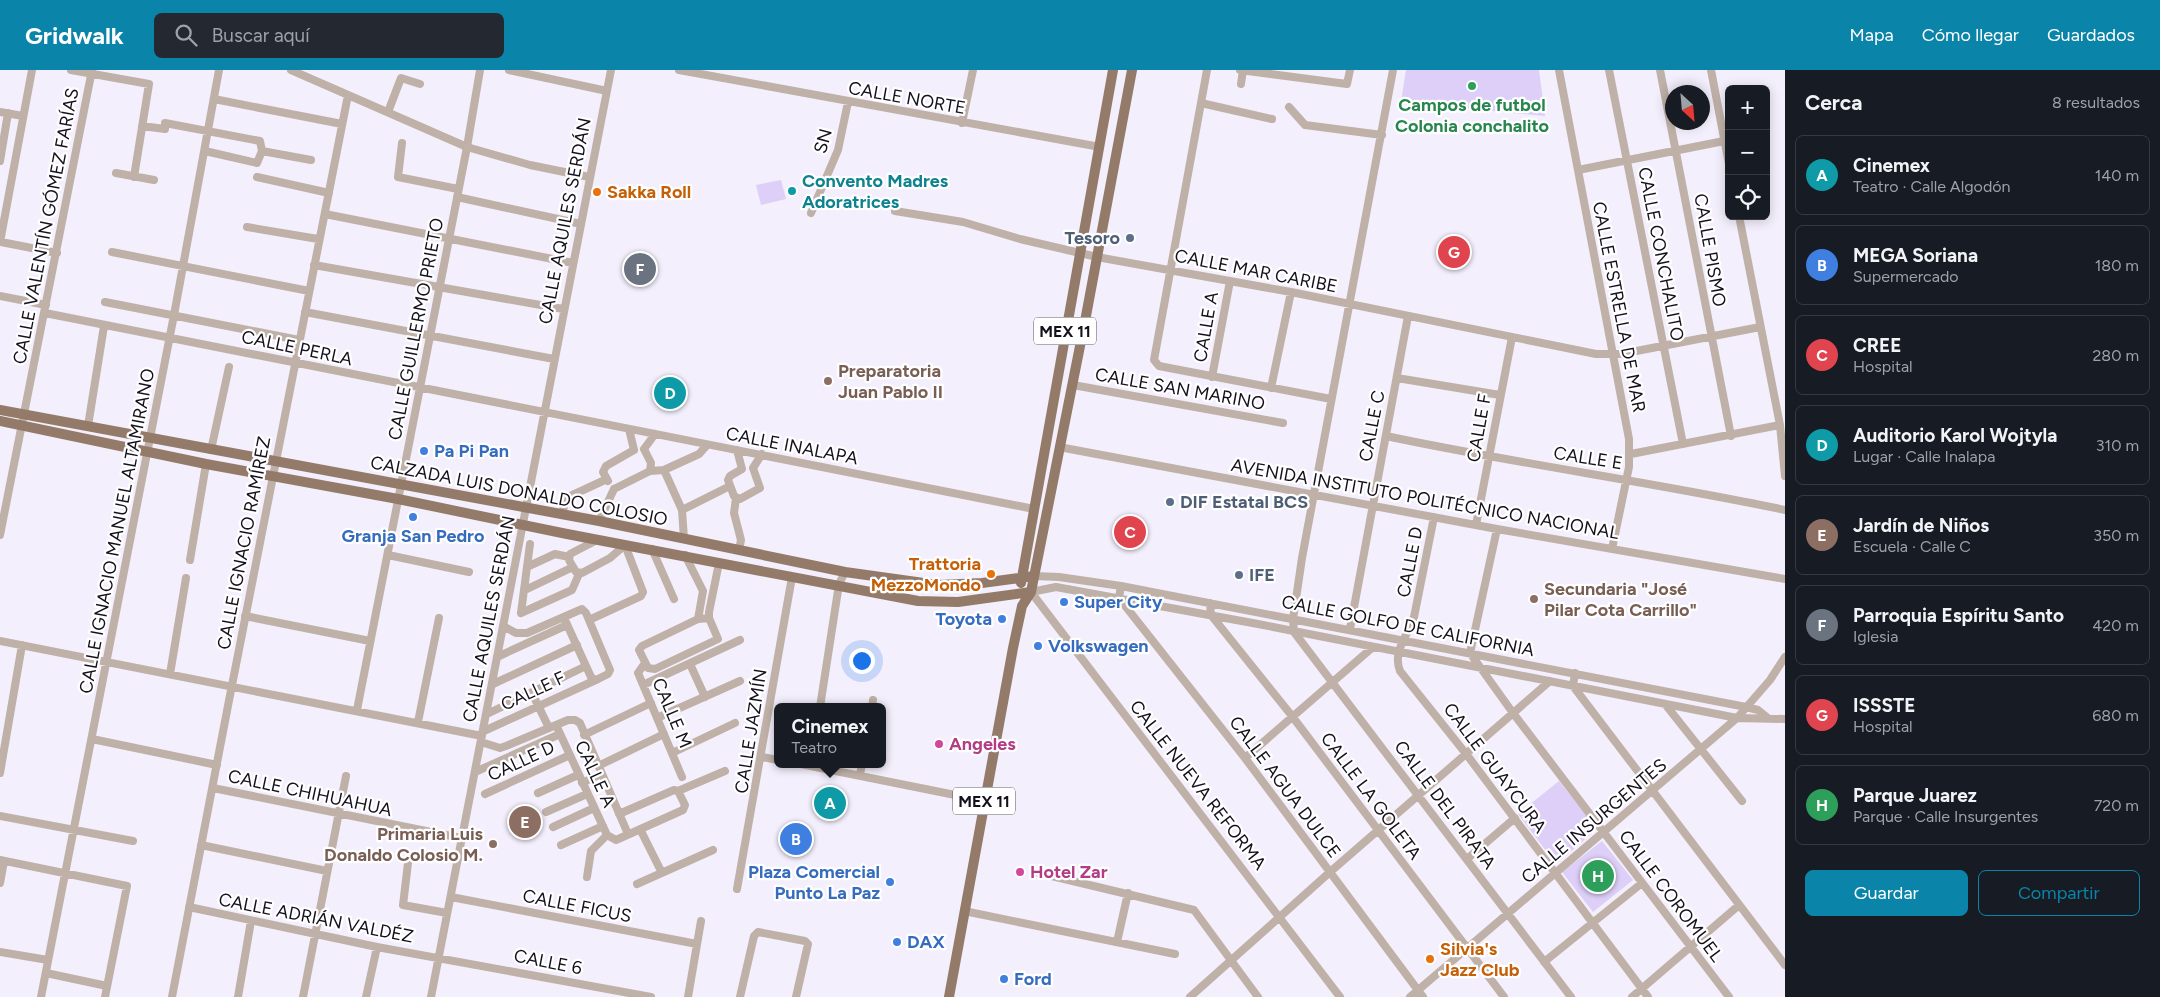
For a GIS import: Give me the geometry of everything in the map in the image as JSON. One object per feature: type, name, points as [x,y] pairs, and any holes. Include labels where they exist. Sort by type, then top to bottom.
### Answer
[{"type":"main road","name":"MEX 11","points":[[949,997],[1022,606],[1020,593],[1021,578],[1113,70]]},
{"type":"main road","name":"MEX 11","points":[[1022,606],[1031,592],[1098,257],[1132,70]]},
{"type":"main road","name":"CALZADA LUIS DONALDO COLOSIO","points":[[0,410],[599,521],[845,572],[938,585],[1034,576]]},
{"type":"main road","name":"CALZADA LUIS DONALDO COLOSIO","points":[[0,421],[206,464],[398,499],[597,540],[684,555],[720,564],[938,603],[1031,592]]},
{"type":"main road","points":[[565,516],[567,534]]},
{"type":"main road","points":[[684,539],[684,555]]},
{"type":"street","points":[[32,70],[1,242],[57,253]]},
{"type":"street","points":[[71,70],[91,72],[149,84],[134,176]]},
{"type":"street","name":"CALLE IGNACIO MANUEL ALTAMIRANO","points":[[41,997],[151,438],[219,70]]},
{"type":"street","points":[[291,70],[467,147],[530,165],[590,177]]},
{"type":"street","name":"CALLE GUILLERMO PRIETO","points":[[357,710],[431,335],[480,70]]},
{"type":"street","points":[[509,70],[607,91]]},
{"type":"street","name":"CALLE AQUILES SERDÁN","points":[[431,997],[493,684],[563,309],[611,70]]},
{"type":"street","name":"CALLE NORTE","points":[[679,70],[1100,147]]},
{"type":"street","points":[[962,123],[973,70]]},
{"type":"street","points":[[1207,70],[1154,360],[1159,366],[1331,399]]},
{"type":"street","points":[[1241,84],[1242,70],[1347,84],[1350,70]]},
{"type":"street","points":[[1294,632],[1293,619],[1313,495],[1393,70]]},
{"type":"street","name":"CALLE ESTRELLA DE MAR","points":[[1559,70],[1631,454],[1612,549]]},
{"type":"street","name":"CALLE CONCHALITO","points":[[1610,70],[1682,444]]},
{"type":"street","name":"CALLE PISMO","points":[[1660,70],[1731,436]]},
{"type":"street","points":[[1711,70],[1725,146]]},
{"type":"street","name":"CALLE VALENTÍN GÓMEZ FARÍAS","points":[[0,535],[57,253],[91,72]]},
{"type":"street","points":[[388,112],[401,78],[420,84]]},
{"type":"street","name":"CALLE IGNACIO RAMÍREZ","points":[[172,997],[272,475],[296,363],[318,239],[325,214],[348,95]]},
{"type":"street","points":[[214,100],[342,124]]},
{"type":"street","name":"SN","points":[[811,213],[838,150],[848,102]]},
{"type":"street","points":[[1201,103],[1272,119]]},
{"type":"street","points":[[1290,108],[1305,125],[1382,135]]},
{"type":"street","points":[[0,160],[4,113],[23,116]]},
{"type":"street","points":[[142,126],[164,129],[166,123],[208,130],[260,141],[262,151],[257,163],[205,151]]},
{"type":"street","points":[[1578,170],[1677,152],[1724,141]]},
{"type":"street","points":[[402,143],[398,177],[581,224]]},
{"type":"street","points":[[262,151],[311,160]]},
{"type":"street","points":[[116,173],[154,180]]},
{"type":"street","points":[[257,178],[329,192]]},
{"type":"street","name":"CALLE MAR CARIBE","points":[[895,211],[963,222],[1020,239],[1098,257],[1291,292],[1596,354],[1613,354],[1663,346],[1760,327]]},
{"type":"street","points":[[325,214],[572,263]]},
{"type":"street","points":[[1740,220],[1780,426],[1785,476]]},
{"type":"street","points":[[247,227],[318,239]]},
{"type":"street","points":[[112,252],[184,264],[308,291]]},
{"type":"street","points":[[314,265],[439,289],[563,309]]},
{"type":"street","name":"CALLE A","points":[[1212,377],[1230,282]]},
{"type":"street","points":[[1272,388],[1291,292]]},
{"type":"street","name":"CALLE PERLA","points":[[0,296],[104,326],[545,412]]},
{"type":"street","points":[[105,302],[299,340]]},
{"type":"street","points":[[305,312],[554,359]]},
{"type":"street","name":"CALLE C","points":[[1350,630],[1408,316]]},
{"type":"street","points":[[88,426],[104,326]]},
{"type":"street","name":"CALLE F","points":[[1476,525],[1512,337]]},
{"type":"street","points":[[211,450],[229,367]]},
{"type":"street","points":[[1397,378],[1500,395]]},
{"type":"street","name":"CALLE SAN MARINO","points":[[1073,385],[1283,423]]},
{"type":"street","name":"CALLE INALAPA","points":[[545,412],[1034,509]]},
{"type":"street","points":[[1631,454],[1780,426]]},
{"type":"street","points":[[629,429],[634,450]]},
{"type":"street","points":[[614,489],[607,479],[604,468],[634,450],[644,449],[656,434]]},
{"type":"street","name":"CALLE E","points":[[1386,436],[1488,457],[1627,479],[1785,510]]},
{"type":"street","points":[[599,521],[614,489],[650,471],[664,470],[699,454],[707,445]]},
{"type":"street","name":"AVENIDA INSTITUTO POLITÉCNICO NACIONAL","points":[[1060,447],[1497,529],[1785,579]]},
{"type":"street","points":[[644,449],[651,463],[650,471]]},
{"type":"street","points":[[736,450],[742,469]]},
{"type":"street","points":[[753,468],[762,454]]},
{"type":"street","points":[[190,560],[206,464]]},
{"type":"street","points":[[739,550],[741,540],[734,513],[736,498],[728,477],[742,469],[753,468]]},
{"type":"street","points":[[736,498],[746,496],[760,488],[753,468]]},
{"type":"street","points":[[664,470],[682,510],[684,539]]},
{"type":"street","points":[[565,516],[566,498],[607,479]]},
{"type":"street","points":[[682,510],[730,486]]},
{"type":"street","name":"CALLE D","points":[[1397,652],[1414,617],[1434,517]]},
{"type":"street","points":[[1470,653],[1497,529]]},
{"type":"street","points":[[528,566],[555,554],[569,557],[597,540]]},
{"type":"street","points":[[504,626],[521,634],[582,609],[589,620],[641,596],[643,592],[625,544],[610,558],[579,574],[572,590],[522,613],[530,544]]},
{"type":"street","points":[[652,549],[674,599]]},
{"type":"street","points":[[388,555],[469,572]]},
{"type":"street","points":[[684,555],[703,591],[698,619]]},
{"type":"street","points":[[569,557],[573,567],[579,574]]},
{"type":"street","points":[[709,618],[698,619],[642,646],[639,650],[645,663],[651,669],[718,639],[709,618],[720,564]]},
{"type":"street","points":[[525,590],[573,567]]},
{"type":"street","points":[[821,703],[838,584],[845,572]]},
{"type":"street","name":"CALLE GOLFO DE CALIFORNIA","points":[[1034,576],[1058,577],[1121,586],[1575,673],[1746,707],[1758,710],[1768,718]]},
{"type":"street","name":"CALLE JAZMÍN","points":[[737,889],[762,757],[792,577]]},
{"type":"street","points":[[170,674],[186,578]]},
{"type":"street","points":[[1119,598],[1121,586]]},
{"type":"street","name":"CALLE GOLFO DE CALIFORNIA","points":[[1031,592],[1056,587],[1373,646],[1480,669],[1737,718],[1785,719]]},
{"type":"street","name":"CALLE NUEVA REFORMA","points":[[1031,592],[1340,997]]},
{"type":"street","name":"CALLE AGUA DULCE","points":[[1119,598],[1245,758],[1420,994]]},
{"type":"street","points":[[1210,603],[1211,615]]},
{"type":"street","name":"CALLE LA GOLETA","points":[[1211,615],[1292,716],[1504,997]]},
{"type":"street","points":[[245,616],[370,641]]},
{"type":"street","points":[[564,616],[586,666],[594,679]]},
{"type":"street","points":[[418,722],[439,618]]},
{"type":"street","name":"CALLE F","points":[[482,736],[538,706],[608,674],[610,670],[589,620]]},
{"type":"street","points":[[498,657],[567,624]]},
{"type":"street","name":"CALLE DEL PIRATA","points":[[1294,632],[1333,681],[1570,997]]},
{"type":"street","points":[[644,685],[740,640]]},
{"type":"street","points":[[0,641],[418,722],[482,736],[500,748],[568,720],[575,720],[580,723],[628,834]]},
{"type":"street","points":[[0,773],[4,729],[22,645]]},
{"type":"street","points":[[493,684],[577,645]]},
{"type":"street","points":[[1245,758],[1373,646]]},
{"type":"street","name":"CALLE GUAYCURA","points":[[1397,652],[1396,661],[1400,671],[1467,755],[1648,997]]},
{"type":"street","name":"CALLE COROMUEL","points":[[1470,653],[1513,713],[1729,997]]},
{"type":"street","name":"CALLE INSURGENTES","points":[[1410,997],[1420,994],[1467,948],[1737,718],[1770,680],[1785,657]]},
{"type":"street","name":"CALLE M","points":[[645,663],[638,673],[682,777]]},
{"type":"street","points":[[690,664],[705,697]]},
{"type":"street","points":[[487,714],[586,666]]},
{"type":"street","points":[[1575,673],[1573,686],[1653,790],[1738,906],[1785,965]]},
{"type":"street","points":[[657,718],[740,681]]},
{"type":"street","points":[[1190,997],[1377,830],[1419,797],[1550,681]]},
{"type":"street","name":"CALLE A","points":[[532,693],[538,706],[560,734],[607,835]]},
{"type":"street","points":[[584,735],[651,703]]},
{"type":"street","points":[[1665,704],[1702,748],[1742,801]]},
{"type":"street","points":[[672,752],[735,722]]},
{"type":"street","points":[[475,772],[560,734]]},
{"type":"street","points":[[598,766],[664,734]]},
{"type":"street","points":[[92,738],[217,765]]},
{"type":"street","name":"CALLE D","points":[[486,794],[570,756]]},
{"type":"street","points":[[762,757],[774,759]]},
{"type":"street","points":[[826,768],[985,800]]},
{"type":"street","points":[[860,775],[861,768]]},
{"type":"street","points":[[619,814],[725,770]]},
{"type":"street","points":[[582,783],[601,774]]},
{"type":"street","points":[[538,793],[578,775]]},
{"type":"street","points":[[303,997],[346,776]]},
{"type":"street","name":"CALLE CHIHUAHUA","points":[[213,788],[338,815],[461,838]]},
{"type":"street","points":[[587,877],[592,851],[607,835],[616,840],[685,808],[678,791]]},
{"type":"street","points":[[546,812],[587,794]]},
{"type":"street","points":[[553,827],[594,808]]},
{"type":"street","points":[[0,816],[133,841]]},
{"type":"street","points":[[1467,859],[1514,818]]},
{"type":"street","points":[[561,845],[603,826]]},
{"type":"street","points":[[640,829],[662,873]]},
{"type":"street","points":[[201,845],[327,871]]},
{"type":"street","points":[[637,884],[713,850]]},
{"type":"street","points":[[0,883],[2,861],[127,886],[105,997]]},
{"type":"street","points":[[408,863],[403,905],[447,913]]},
{"type":"street","points":[[1039,873],[1194,910],[1258,997]]},
{"type":"street","points":[[1544,962],[1642,883]]},
{"type":"street","points":[[1117,942],[1128,893]]},
{"type":"street","name":"CALLE FICUS","points":[[450,897],[697,944]]},
{"type":"street","points":[[1632,997],[1738,906]]},
{"type":"street","name":"CALLE ADRIÁN VALDÉZ","points":[[189,908],[316,935],[438,957]]},
{"type":"street","points":[[964,910],[1176,954]]},
{"type":"street","points":[[238,997],[251,921]]},
{"type":"street","points":[[688,997],[701,921]]},
{"type":"street","points":[[740,997],[754,936],[758,932],[808,944],[796,997]]},
{"type":"street","points":[[366,997],[377,947]]},
{"type":"street","points":[[0,952],[48,960]]},
{"type":"street","name":"CALLE 6","points":[[438,957],[652,997]]},
{"type":"street","points":[[46,973],[107,986]]},
{"type":"shaded area","name":"Campos de futbol Colonia conchalito","points":[[1406,70],[1539,70],[1545,116],[1401,102]]},
{"type":"shaded area","points":[[781,180],[786,199],[761,205],[756,185]]},
{"type":"shaded area","points":[[1559,781],[1597,829],[1556,864],[1518,814]]},
{"type":"shaded area","points":[[1602,841],[1633,880],[1593,912],[1562,872]]},
{"type":"place","name":"Campos de futbol Colonia conchalito","points":[[1472,86]]},
{"type":"place","name":"Convento Madres Adoratrices","points":[[792,191]]},
{"type":"place","name":"Sakka Roll","points":[[597,192]]},
{"type":"place","name":"Tesoro","points":[[1130,238]]},
{"type":"place","name":"ISSSTE","points":[[1454,252]]},
{"type":"place","name":"Parroquia Espíritu Santo","points":[[640,269]]},
{"type":"place","name":"Preparatoria Juan Pablo II","points":[[828,381]]},
{"type":"place","name":"Auditorio Karol Wojtyla","points":[[670,393]]},
{"type":"place","name":"Pa Pi Pan","points":[[424,451]]},
{"type":"place","name":"DIF Estatal BCS","points":[[1170,502]]},
{"type":"place","name":"Granja San Pedro","points":[[413,517]]},
{"type":"place","name":"CREE","points":[[1130,532]]},
{"type":"place","name":"Trattoria MezzoMondo","points":[[991,574]]},
{"type":"place","name":"IFE","points":[[1239,575]]},
{"type":"place","name":"Secundaria \"José Pilar Cota Carrillo\"","points":[[1534,599]]},
{"type":"place","name":"Super City","points":[[1064,602]]},
{"type":"place","name":"Toyota","points":[[1002,619]]},
{"type":"place","name":"Volkswagen","points":[[1038,646]]},
{"type":"place","name":"Angeles","points":[[939,744]]},
{"type":"place","name":"Cinemex","points":[[830,803]]},
{"type":"place","name":"Jardín de Niños","points":[[525,822]]},
{"type":"place","name":"MEGA Soriana","points":[[796,839]]},
{"type":"place","name":"Primaria Luis Donaldo Colosio M.","points":[[493,844]]},
{"type":"place","name":"Hotel Zar","points":[[1020,872]]},
{"type":"place","name":"Parque Juarez","points":[[1598,876]]},
{"type":"place","name":"Plaza Comercial Punto La Paz","points":[[890,882]]},
{"type":"place","name":"DAX","points":[[897,942]]},
{"type":"place","name":"Silvia's Jazz Club","points":[[1430,959]]},
{"type":"place","name":"Ford","points":[[1004,979]]}]
